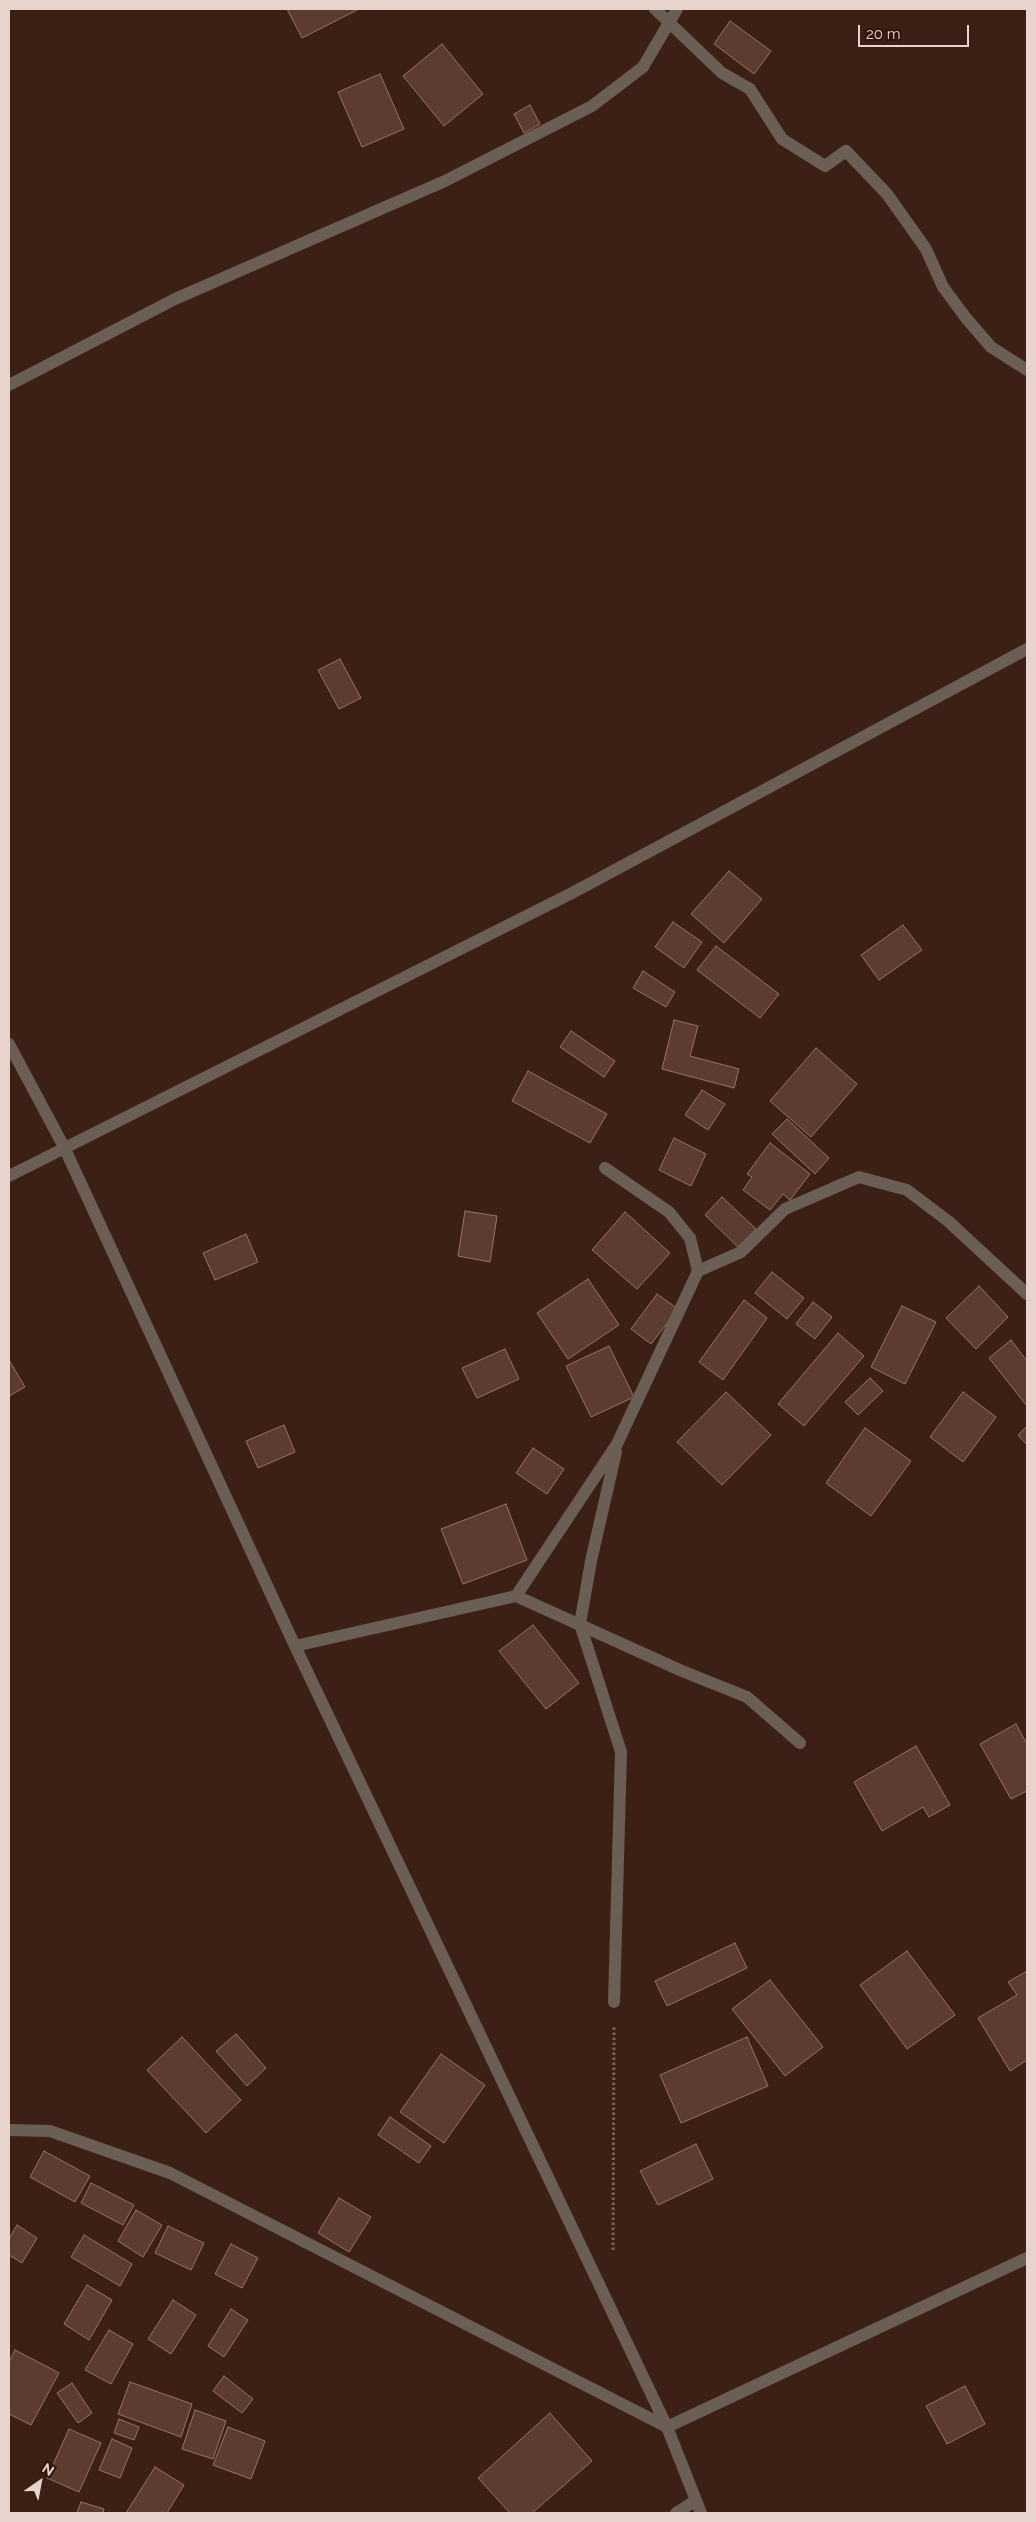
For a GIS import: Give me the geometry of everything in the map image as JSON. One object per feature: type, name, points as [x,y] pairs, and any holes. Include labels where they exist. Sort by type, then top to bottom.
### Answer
[{"type":"street","points":[[655,9],[670,21],[697,51],[722,73],[750,89],[782,139],[825,166],[846,151],[887,194],[926,249],[943,288],[966,318],[991,347],[1027,370]]},
{"type":"street","points":[[9,385],[175,299],[445,181],[592,106],[643,67],[678,9]]},
{"type":"street","points":[[9,1176],[572,893],[1027,649]]},
{"type":"street","points":[[9,1044],[64,1147],[295,1646],[667,2427],[701,2513]]},
{"type":"street","points":[[516,1596],[617,1444],[698,1271],[690,1238],[669,1212],[605,1168]]},
{"type":"street","points":[[698,1271],[741,1252],[785,1209],[859,1177],[907,1190],[948,1221],[1027,1294]]},
{"type":"street","points":[[614,2002],[621,1752],[580,1624],[591,1561],[617,1444]]},
{"type":"street","points":[[295,1646],[516,1596],[682,1672],[747,1697],[800,1743]]},
{"type":"street","points":[[9,2130],[50,2131],[170,2173],[667,2427]]},
{"type":"street","points":[[667,2427],[1027,2258]]},
{"type":"street","points":[[676,2513],[695,2501]]},
{"type":"path","points":[[596,2279],[614,2248],[614,2002]]},
{"type":"building","points":[[287,9],[359,9],[302,38]]},
{"type":"building","points":[[730,21],[771,51],[754,74],[714,44]]},
{"type":"building","points":[[442,44],[483,94],[444,126],[403,76]]},
{"type":"building","points":[[380,74],[404,129],[362,147],[338,92]]},
{"type":"building","points":[[530,105],[540,124],[524,133],[514,114]]},
{"type":"building","points":[[340,659],[361,698],[339,709],[318,670]]},
{"type":"building","points":[[729,871],[762,899],[724,943],[691,914]]},
{"type":"building","points":[[673,922],[702,942],[684,968],[655,947]]},
{"type":"building","points":[[903,925],[922,950],[879,980],[861,955]]},
{"type":"building","points":[[716,946],[779,994],[760,1018],[697,970]]},
{"type":"building","points":[[643,971],[675,992],[666,1007],[633,988]]},
{"type":"building","points":[[674,1020],[698,1026],[690,1056],[739,1069],[734,1088],[662,1069]]},
{"type":"building","points":[[571,1031],[615,1061],[604,1077],[560,1047]]},
{"type":"building","points":[[816,1048],[857,1084],[811,1137],[770,1101]]},
{"type":"building","points":[[528,1071],[607,1114],[590,1143],[512,1101]]},
{"type":"building","points":[[702,1090],[725,1104],[708,1130],[685,1115]]},
{"type":"building","points":[[787,1119],[829,1158],[815,1174],[772,1134]]},
{"type":"building","points":[[674,1138],[706,1154],[691,1186],[659,1170]]},
{"type":"building","points":[[770,1143],[810,1174],[790,1200],[783,1194],[770,1210],[743,1190],[752,1177],[747,1174]]},
{"type":"building","points":[[722,1197],[756,1229],[738,1247],[705,1215]]},
{"type":"building","points":[[465,1211],[497,1216],[490,1262],[458,1256]]},
{"type":"building","points":[[625,1212],[670,1253],[637,1289],[592,1250]]},
{"type":"building","points":[[246,1234],[258,1262],[215,1280],[203,1253]]},
{"type":"building","points":[[772,1272],[804,1298],[787,1319],[755,1293]]},
{"type":"building","points":[[588,1279],[619,1325],[568,1359],[537,1313]]},
{"type":"building","points":[[979,1286],[1008,1317],[976,1349],[946,1318]]},
{"type":"building","points":[[657,1294],[678,1309],[651,1344],[631,1329]]},
{"type":"building","points":[[744,1300],[767,1318],[723,1380],[699,1362]]},
{"type":"building","points":[[813,1302],[832,1317],[815,1339],[796,1324]]},
{"type":"building","points":[[902,1306],[936,1322],[905,1384],[871,1367]]},
{"type":"building","points":[[838,1333],[864,1356],[804,1426],[778,1404]]},
{"type":"building","points":[[1011,1340],[1027,1361],[1027,1406],[989,1358]]},
{"type":"building","points":[[609,1346],[634,1397],[591,1417],[566,1366]]},
{"type":"building","points":[[505,1349],[519,1379],[477,1398],[462,1368]]},
{"type":"building","points":[[9,1360],[25,1387],[9,1396]]},
{"type":"building","points":[[870,1378],[883,1391],[858,1415],[845,1402]]},
{"type":"building","points":[[726,1392],[771,1435],[722,1485],[677,1442]]},
{"type":"building","points":[[963,1392],[996,1417],[963,1462],[930,1437]]},
{"type":"building","points":[[284,1425],[295,1452],[258,1468],[246,1441]]},
{"type":"building","points":[[1027,1426],[1027,1445],[1018,1435]]},
{"type":"building","points":[[865,1428],[911,1461],[871,1516],[826,1483]]},
{"type":"building","points":[[533,1448],[564,1469],[547,1494],[516,1473]]},
{"type":"building","points":[[506,1504],[527,1560],[463,1584],[441,1529]]},
{"type":"building","points":[[533,1625],[579,1683],[546,1709],[499,1651]]},
{"type":"building","points":[[1016,1724],[1027,1744],[1027,1791],[1011,1799],[980,1744]]},
{"type":"building","points":[[916,1746],[950,1805],[929,1817],[923,1807],[882,1831],[854,1782]]},
{"type":"building","points":[[735,1943],[747,1968],[667,2006],[655,1981]]},
{"type":"building","points":[[907,1951],[955,2015],[907,2049],[860,1985]]},
{"type":"building","points":[[1027,1971],[1027,2060],[1010,2071],[978,2018],[1017,1995],[1008,1982]]},
{"type":"building","points":[[770,1980],[823,2047],[785,2076],[732,2009]]},
{"type":"building","points":[[236,2034],[266,2068],[247,2086],[216,2051]]},
{"type":"building","points":[[182,2037],[241,2100],[206,2133],[147,2070]]},
{"type":"building","points":[[747,2037],[768,2086],[681,2123],[660,2075]]},
{"type":"building","points":[[441,2054],[485,2085],[444,2143],[400,2112]]},
{"type":"building","points":[[390,2117],[431,2146],[419,2163],[378,2135]]},
{"type":"building","points":[[696,2144],[713,2179],[658,2205],[640,2171]]},
{"type":"building","points":[[44,2151],[90,2176],[75,2202],[30,2177]]},
{"type":"building","points":[[91,2183],[134,2205],[123,2225],[81,2203]]},
{"type":"building","points":[[339,2198],[371,2217],[349,2252],[318,2233]]},
{"type":"building","points":[[136,2210],[162,2225],[143,2257],[118,2241]]},
{"type":"building","points":[[17,2225],[37,2238],[22,2263],[9,2255],[9,2239]]},
{"type":"building","points":[[168,2226],[204,2243],[191,2270],[155,2253]]},
{"type":"building","points":[[84,2235],[132,2264],[120,2286],[71,2257]]},
{"type":"building","points":[[231,2244],[258,2258],[242,2288],[215,2274]]},
{"type":"building","points":[[87,2285],[112,2300],[89,2340],[64,2324]]},
{"type":"building","points":[[173,2300],[196,2315],[171,2354],[148,2339]]},
{"type":"building","points":[[231,2309],[248,2320],[224,2357],[208,2346]]},
{"type":"building","points":[[109,2330],[133,2344],[111,2384],[85,2370]]},
{"type":"building","points":[[15,2350],[59,2373],[31,2425],[9,2414],[9,2362]]},
{"type":"building","points":[[224,2376],[253,2399],[242,2413],[213,2391]]},
{"type":"building","points":[[130,2382],[192,2404],[181,2437],[118,2414]]},
{"type":"building","points":[[72,2383],[92,2413],[78,2423],[57,2393]]},
{"type":"building","points":[[965,2386],[985,2424],[947,2444],[926,2406]]},
{"type":"building","points":[[195,2410],[226,2421],[213,2459],[182,2449]]},
{"type":"building","points":[[550,2413],[592,2461],[532,2513],[510,2513],[478,2478]]},
{"type":"building","points":[[119,2419],[139,2427],[134,2440],[114,2433]]},
{"type":"building","points":[[228,2427],[265,2441],[251,2479],[213,2465]]},
{"type":"building","points":[[69,2429],[101,2443],[79,2492],[47,2478]]},
{"type":"building","points":[[112,2439],[132,2448],[120,2478],[99,2470]]},
{"type":"building","points":[[155,2467],[184,2485],[167,2513],[126,2513]]},
{"type":"building","points":[[81,2502],[104,2509],[103,2513],[77,2513]]}]
